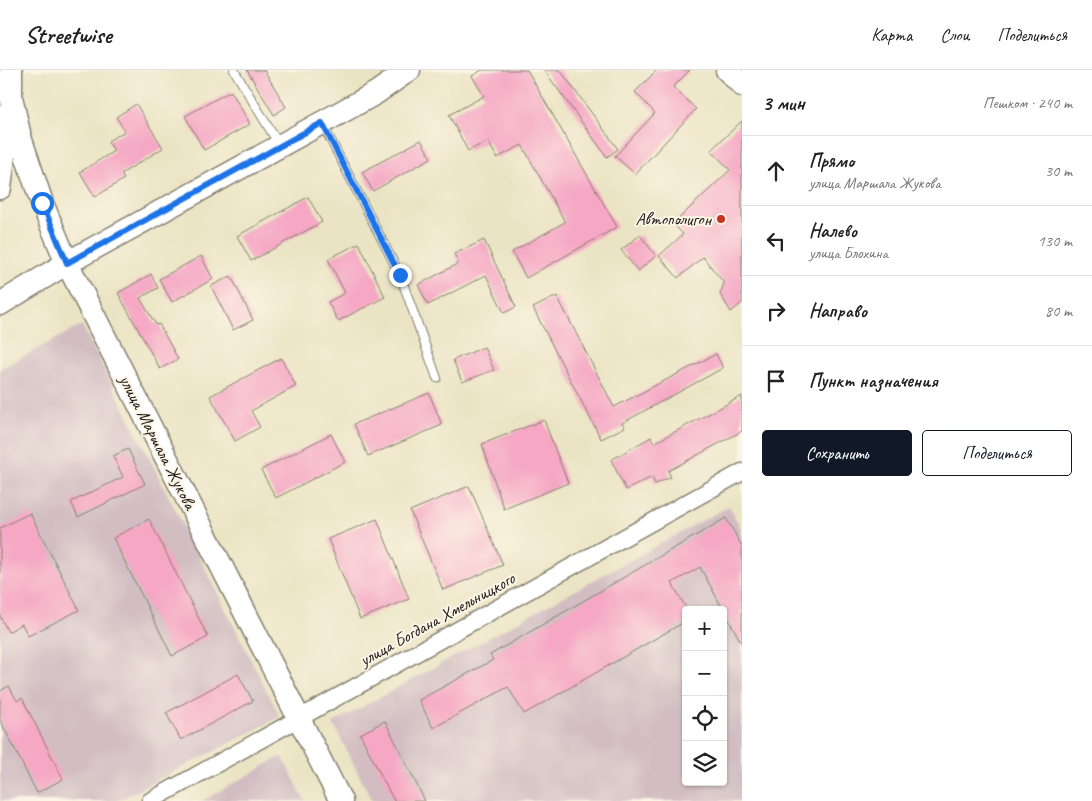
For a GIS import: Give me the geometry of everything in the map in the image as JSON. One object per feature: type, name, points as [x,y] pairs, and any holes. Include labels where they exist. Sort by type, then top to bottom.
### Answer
[{"type":"main road","name":"улица Маршала Жукова","points":[[11,70],[11,97],[20,137],[42,203],[67,263],[341,801]]},
{"type":"main road","points":[[0,304],[67,263],[376,93],[409,70]]},
{"type":"main road","points":[[727,70],[742,85]]},
{"type":"main road","points":[[0,188],[11,97]]},
{"type":"street","name":"улица Богдана Хмельницкого","points":[[150,801],[741,474]]},
{"type":"lane","points":[[234,70],[280,146]]},
{"type":"lane","points":[[322,123],[400,275],[437,378]]},
{"type":"shaded area","points":[[82,325],[280,717],[117,801],[0,801],[0,369]]},
{"type":"shaded area","points":[[729,506],[742,530],[742,801],[372,801],[333,723]]},
{"type":"shaded area","points":[[282,756],[305,801],[202,801]]},
{"type":"building","points":[[247,70],[264,70],[286,107],[274,115]]},
{"type":"building","points":[[482,70],[527,70],[617,227],[526,278],[512,252],[565,222],[522,145],[497,158],[488,141],[468,151],[449,115],[484,96],[472,76]]},
{"type":"building","points":[[544,70],[560,70],[618,149],[607,157]]},
{"type":"building","points":[[657,70],[690,70],[673,87],[696,109],[635,174],[615,156],[655,113],[635,92]]},
{"type":"building","points":[[231,91],[250,124],[204,150],[185,116]]},
{"type":"building","points":[[136,104],[163,148],[121,174],[124,179],[95,197],[80,172],[114,151],[108,141],[125,131],[116,117]]},
{"type":"building","name":"Автополигон","points":[[742,121],[742,303],[731,312],[720,294],[724,283],[703,257],[678,278],[659,256],[683,234],[673,224],[730,170],[711,150]]},
{"type":"building","points":[[421,140],[431,158],[373,191],[362,172]]},
{"type":"building","points":[[308,197],[322,222],[251,261],[237,236]]},
{"type":"building","points":[[640,235],[656,256],[638,271],[621,250]]},
{"type":"building","points":[[484,240],[516,307],[504,313],[486,275],[428,305],[418,285],[459,263],[454,254]]},
{"type":"building","points":[[359,243],[385,297],[338,321],[328,302],[345,293],[328,259]]},
{"type":"building","points":[[201,256],[213,279],[172,302],[159,279]]},
{"type":"building","points":[[151,274],[158,288],[140,298],[156,325],[159,324],[178,359],[160,369],[118,293]]},
{"type":"building","points":[[231,276],[253,320],[233,330],[211,286]]},
{"type":"building","points":[[557,296],[614,407],[716,354],[723,368],[622,423],[625,427],[601,439],[533,308]]},
{"type":"building","points":[[484,347],[494,370],[462,382],[453,360]]},
{"type":"building","points":[[281,358],[296,386],[251,411],[260,427],[235,441],[210,396]]},
{"type":"building","points":[[429,393],[442,425],[368,456],[354,424]]},
{"type":"building","points":[[742,396],[742,431],[668,471],[671,477],[655,484],[652,477],[626,490],[611,460],[651,437],[654,443]]},
{"type":"building","points":[[544,420],[568,483],[504,509],[482,444]]},
{"type":"building","points":[[331,434],[345,462],[276,498],[261,470]]},
{"type":"building","points":[[128,449],[145,484],[78,517],[71,502],[123,477],[113,456]]},
{"type":"building","points":[[469,486],[503,565],[443,590],[410,511]]},
{"type":"building","points":[[30,513],[79,610],[28,636],[22,624],[8,632],[0,616],[0,528]]},
{"type":"building","points":[[726,518],[742,546],[742,644],[727,616],[727,606],[721,606],[700,567],[672,583],[685,606],[682,606],[682,623],[524,714],[508,687],[433,728],[419,700],[493,660],[490,655]]},
{"type":"building","points":[[149,519],[208,637],[172,656],[113,538]]},
{"type":"building","points":[[377,519],[409,599],[360,619],[328,539]]},
{"type":"building","points":[[238,674],[253,701],[181,740],[166,713]]},
{"type":"building","points":[[9,686],[17,701],[22,698],[63,779],[37,793],[0,720],[0,691]]},
{"type":"building","points":[[385,721],[425,801],[394,801],[360,734]]},
{"type":"place","name":"Автополигон","points":[[721,219]]},
{"type":"route","points":[[42,203],[67,263],[322,123],[400,275]]}]
